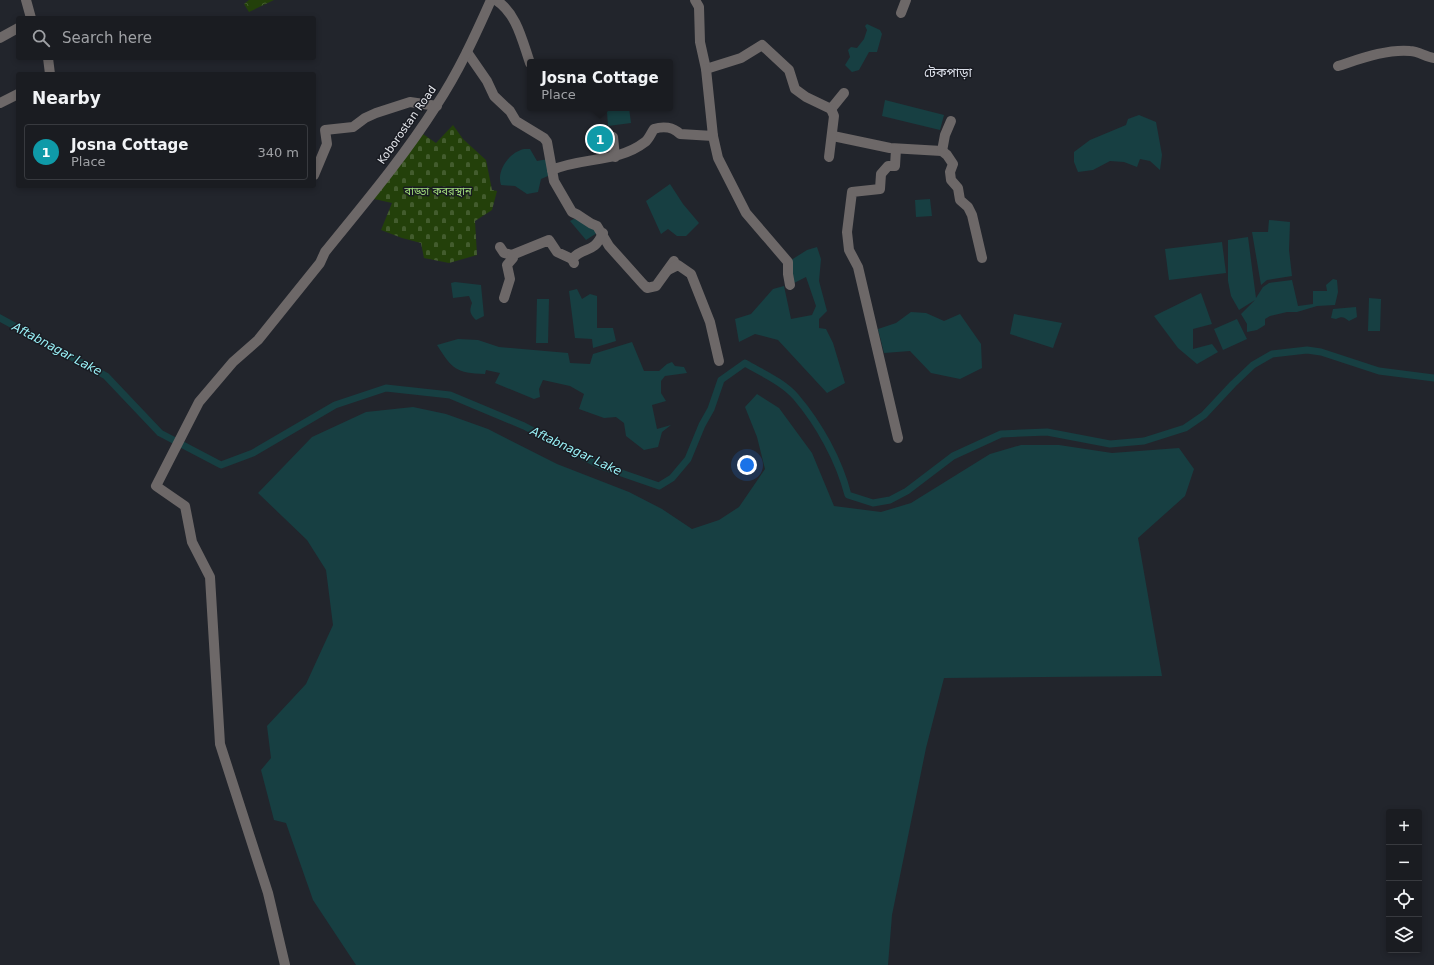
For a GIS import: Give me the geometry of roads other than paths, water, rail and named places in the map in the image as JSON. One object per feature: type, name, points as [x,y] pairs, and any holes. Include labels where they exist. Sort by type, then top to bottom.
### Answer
[{"type":"street","points":[[26,0],[30,16]]},
{"type":"street","name":"Koborostan Road","points":[[285,965],[268,893],[220,744],[210,577],[192,542],[185,506],[156,486],[199,402],[233,362],[258,340],[320,263],[325,252],[378,186],[437,106],[467,52],[490,0]]},
{"type":"street","points":[[496,0],[506,6],[513,17],[529,59]]},
{"type":"street","points":[[695,0],[699,7],[700,42],[706,69],[713,136],[718,158],[746,212],[788,262],[790,285]]},
{"type":"street","points":[[901,13],[906,0]]},
{"type":"street","points":[[0,38],[16,29]]},
{"type":"street","points":[[706,69],[741,58],[762,45],[789,70],[795,89],[806,97],[831,109],[834,116],[833,136],[829,158]]},
{"type":"street","points":[[1338,66],[1365,57],[1395,51],[1412,51],[1434,58]]},
{"type":"street","points":[[467,52],[487,81],[494,96],[510,111],[516,121],[544,138],[547,142],[554,181],[572,212],[580,215],[588,223],[597,226],[603,233],[609,246],[647,288],[656,286],[674,261]]},
{"type":"street","points":[[48,60],[50,72]]},
{"type":"street","points":[[831,109],[844,93]]},
{"type":"street","points":[[0,103],[16,95]]},
{"type":"street","points":[[316,170],[327,144],[325,130],[353,127],[365,118],[376,113],[410,102],[437,106]]},
{"type":"street","points":[[942,151],[945,135],[950,121]]},
{"type":"street","points":[[552,170],[571,163],[615,156],[646,141],[654,129],[661,126],[675,130],[680,134],[713,136]]},
{"type":"street","points":[[833,136],[896,149],[942,151],[952,161],[951,180],[958,188],[960,200],[968,207],[972,215],[982,258]]},
{"type":"street","points":[[613,137],[615,156]]},
{"type":"street","points":[[896,149],[895,166],[888,166],[881,174],[880,188],[852,192],[847,232],[849,250],[858,267],[898,438]]},
{"type":"street","points":[[500,247],[504,253],[512,255],[549,240],[557,252],[573,261],[577,254],[588,251],[597,246],[603,233]]},
{"type":"street","points":[[504,298],[510,279],[507,265],[513,258],[512,255]]},
{"type":"street","points":[[668,270],[678,265],[691,274],[710,322],[719,361]]},
{"type":"waterway","name":"Aftabnagar Lake","points":[[0,318],[106,376],[160,433],[221,465],[253,453],[335,405],[386,388],[450,395],[524,426],[601,466],[659,486],[672,478],[688,459],[702,425],[711,409],[721,380],[745,363],[779,382],[796,397],[813,419],[834,456],[848,495],[873,503],[890,500],[907,491],[953,456],[1001,434],[1047,432],[1110,444],[1144,441],[1185,428],[1204,415],[1253,365],[1272,354],[1307,350],[1321,352],[1379,371],[1434,378]]},
{"type":"place","name":"Josna Cottage","points":[[600,139]]},
{"type":"district","name":"টেকপাড়া","points":[[948,72]]},
{"type":"park label","name":"বাড্ডা কবরস্থান","points":[[438,191]]}]
